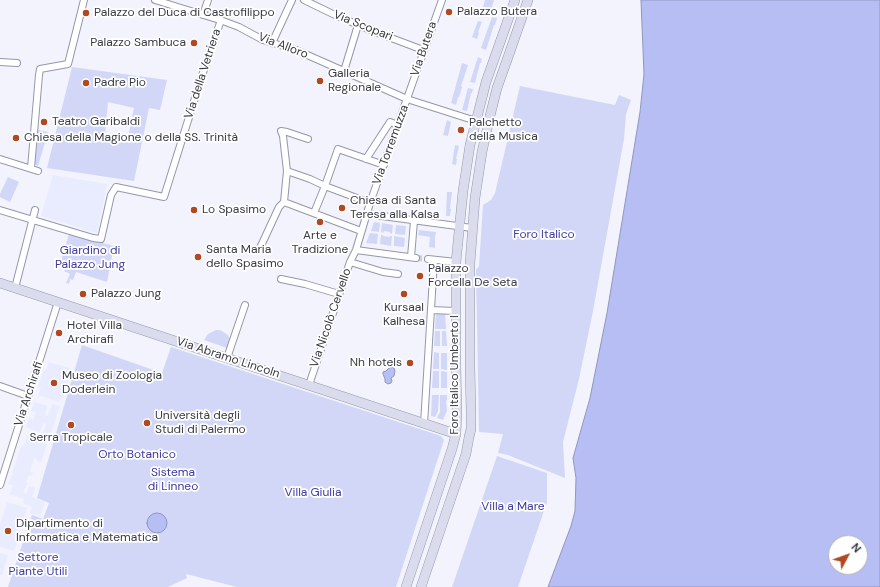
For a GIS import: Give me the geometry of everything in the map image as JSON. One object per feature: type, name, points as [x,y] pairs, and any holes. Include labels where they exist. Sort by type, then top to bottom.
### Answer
[{"type":"main road","name":"Foro Italico Umberto I","points":[[406,587],[456,434],[456,262],[466,172],[470,145],[488,74],[515,0]]},
{"type":"main road","name":"Foro Italico Umberto I","points":[[421,587],[466,454],[470,437],[470,263],[478,174],[497,88],[528,0]]},
{"type":"main road","points":[[476,121],[488,124]]},
{"type":"main road","points":[[456,262],[470,263]]},
{"type":"main road","name":"Via Abramo Lincoln","points":[[0,283],[456,434]]},
{"type":"street","points":[[31,168],[40,69],[68,64],[84,0]]},
{"type":"street","name":"Via Alloro","points":[[155,0],[221,20],[239,27],[263,40],[294,49],[407,99],[476,121]]},
{"type":"street","points":[[203,15],[208,0]]},
{"type":"street","points":[[272,43],[292,0]]},
{"type":"street","name":"Via Scopari","points":[[304,0],[378,34],[423,50]]},
{"type":"street","name":"Via Butera","points":[[407,99],[423,50],[442,0]]},
{"type":"street","points":[[510,14],[522,18]]},
{"type":"street","name":"Via della Vetriera","points":[[32,220],[101,239],[111,194],[116,187],[164,196],[221,20]]},
{"type":"street","points":[[344,71],[358,25]]},
{"type":"street","points":[[0,62],[16,64]]},
{"type":"street","name":"Via Torremuzza","points":[[361,231],[407,99]]},
{"type":"street","points":[[366,159],[390,122],[398,125]]},
{"type":"street","points":[[260,248],[279,207],[284,202],[287,171],[283,136],[281,131],[308,139]]},
{"type":"street","points":[[314,213],[338,149],[384,165]]},
{"type":"street","points":[[0,159],[38,171]]},
{"type":"street","points":[[287,171],[370,203]]},
{"type":"street","points":[[284,202],[361,231]]},
{"type":"street","points":[[0,210],[32,220]]},
{"type":"street","points":[[15,288],[35,210]]},
{"type":"street","points":[[367,214],[472,228]]},
{"type":"street","points":[[356,250],[414,257],[414,221]]},
{"type":"street","name":"Via Nicolò Cervello","points":[[309,385],[350,262],[356,250],[361,231]]},
{"type":"street","points":[[424,424],[431,310],[431,259],[456,262]]},
{"type":"street","points":[[350,262],[383,272],[398,274]]},
{"type":"street","points":[[281,279],[339,294]]},
{"type":"street","name":"Via Archirafi","points":[[0,485],[58,302]]},
{"type":"street","points":[[227,358],[245,305]]},
{"type":"street","points":[[431,310],[455,311]]},
{"type":"street","points":[[0,386],[28,396]]},
{"type":"shaded area","points":[[53,175],[107,184],[97,233],[41,216]]},
{"type":"shaded area","name":"Museo di Zoologia Doderlein","points":[[49,362],[72,369],[63,399],[60,398],[59,402],[38,395],[41,388],[38,387],[44,369],[46,370]]},
{"type":"shaded area","points":[[34,402],[47,406],[45,415],[48,416],[52,404],[60,406],[41,462],[34,458],[30,471],[33,473],[32,476],[29,475],[26,482],[28,483],[23,492],[26,494],[29,486],[35,488],[32,497],[45,502],[40,516],[30,513],[32,507],[23,503],[24,499],[10,494],[13,485],[9,484],[21,446],[23,447],[28,435],[41,439],[46,424],[43,423],[40,432],[26,427],[29,418],[33,420],[36,412],[31,411]]},
{"type":"shaded area","name":"Dipartimento di Informatica e Matematica","points":[[7,502],[27,508],[24,518],[21,518],[14,538],[18,540],[14,551],[0,547],[0,524]]},
{"type":"shaded area","points":[[0,553],[8,555],[2,575],[0,575]]},
{"type":"green space","points":[[485,0],[494,0],[491,10],[483,7]]},
{"type":"green space","points":[[492,17],[497,18],[486,50],[481,48]]},
{"type":"green space","points":[[478,21],[482,22],[477,39],[472,37]]},
{"type":"green space","points":[[478,57],[482,59],[475,83],[470,82]]},
{"type":"green space","points":[[462,63],[468,65],[456,105],[451,103]]},
{"type":"green space","points":[[72,67],[167,80],[160,110],[149,108],[134,181],[47,168]],"holes":[[[108,102],[134,108],[128,138],[105,135]]]},
{"type":"green space","name":"Foro Italico","points":[[520,86],[615,105],[619,95],[631,100],[626,114],[624,139],[593,311],[579,379],[563,442],[565,478],[508,455],[498,453],[503,434],[479,432],[476,270],[479,266],[483,205],[491,200],[495,193]]},
{"type":"green space","points":[[468,88],[473,89],[467,111],[462,110]]},
{"type":"green space","points":[[447,120],[451,122],[448,136],[443,135]]},
{"type":"green space","points":[[38,130],[48,132],[38,166],[34,164]]},
{"type":"green space","points":[[455,145],[459,146],[456,165],[452,164]]},
{"type":"green space","points":[[8,177],[19,182],[10,202],[0,197]]},
{"type":"green space","points":[[447,192],[452,192],[450,216],[446,216]]},
{"type":"green space","points":[[374,222],[380,223],[379,232],[371,231]]},
{"type":"green space","points":[[382,223],[393,225],[392,234],[390,232],[381,232]]},
{"type":"green space","points":[[396,225],[406,226],[405,235],[395,234]]},
{"type":"green space","points":[[419,230],[436,232],[435,248],[429,247],[430,237],[418,235]]},
{"type":"green space","points":[[370,233],[378,234],[377,244],[366,243]]},
{"type":"green space","name":"Giardino di Palazzo Jung","points":[[69,234],[114,246],[107,282],[76,272],[73,280],[70,279],[69,284],[66,283],[70,274],[64,271],[69,264],[61,261]]},
{"type":"green space","points":[[381,235],[389,237],[392,236],[391,246],[380,244]]},
{"type":"green space","points":[[394,236],[405,238],[404,247],[394,246]]},
{"type":"green space","points":[[436,312],[445,313],[446,329],[435,329]]},
{"type":"green space","points":[[216,330],[220,330],[228,335],[230,339],[227,348],[204,340],[208,334]]},
{"type":"green space","points":[[435,331],[440,331],[440,346],[434,346]]},
{"type":"green space","points":[[442,331],[446,331],[447,346],[442,346]]},
{"type":"green space","points":[[82,345],[162,373],[171,347],[441,436],[444,440],[396,587],[237,587],[186,574],[187,578],[168,587],[8,587],[32,515],[43,519],[49,503],[37,498]]},
{"type":"green space","points":[[434,352],[439,353],[439,369],[433,369]]},
{"type":"green space","points":[[441,353],[447,353],[447,370],[441,369]]},
{"type":"green space","points":[[433,371],[439,371],[439,388],[432,388]]},
{"type":"green space","points":[[441,371],[447,372],[447,388],[441,388]]},
{"type":"green space","points":[[432,395],[439,395],[438,411],[435,417],[431,416]]},
{"type":"green space","points":[[440,395],[447,395],[447,411],[443,420],[437,418],[440,412]]},
{"type":"green space","name":"Villa a Mare","points":[[497,456],[547,473],[547,502],[518,587],[452,587]]},
{"type":"water","points":[[641,0],[880,0],[880,587],[548,587],[571,526],[575,511],[576,478],[573,458],[590,398],[607,313],[640,112],[644,74]]},
{"type":"water","points":[[391,367],[394,368],[395,371],[394,376],[391,378],[391,383],[388,384],[385,382],[383,372]]},
{"type":"water","points":[[157,513],[164,516],[167,523],[164,530],[157,533],[150,530],[147,523],[150,516]]},
{"type":"tunnel","points":[[416,258],[428,259]]},
{"type":"place","name":"Palazzo Butera","points":[[449,12]]},
{"type":"place","name":"Palazzo del Duca di Castrofilippo","points":[[86,13]]},
{"type":"place","name":"Palazzo Sambuca","points":[[194,43]]},
{"type":"place","name":"Galleria Regionale","points":[[320,81]]},
{"type":"place","name":"Padre Pio","points":[[86,83]]},
{"type":"place","name":"Teatro Garibaldi","points":[[44,122]]},
{"type":"place","name":"Palchetto della Musica","points":[[461,130]]},
{"type":"place","name":"Chiesa della Magione o della SS. Trinità","points":[[16,138]]},
{"type":"place","name":"Chiesa di Santa Teresa alla Kalsa","points":[[342,208]]},
{"type":"place","name":"Lo Spasimo","points":[[194,210]]},
{"type":"place","name":"Arte e Tradizione","points":[[320,222]]},
{"type":"place","name":"Santa Maria dello Spasimo","points":[[198,257]]},
{"type":"place","name":"Palazzo Forcella De Seta","points":[[420,276]]},
{"type":"place","name":"Palazzo Jung","points":[[83,294]]},
{"type":"place","name":"Kursaal Kalhesa","points":[[404,294]]},
{"type":"place","name":"Hotel Villa Archirafi","points":[[59,333]]},
{"type":"place","name":"Nh hotels","points":[[410,363]]},
{"type":"place","name":"Museo di Zoologia Doderlein","points":[[54,383]]},
{"type":"place","name":"Università degli Studi di Palermo","points":[[147,423]]},
{"type":"place","name":"Serra Tropicale","points":[[71,425]]},
{"type":"place","name":"Dipartimento di Informatica e Matematica","points":[[8,531]]},
{"type":"park label","name":"Orto Botanico","points":[[137,455]]},
{"type":"park label","name":"Sistema di Linneo","points":[[173,480]]},
{"type":"park label","name":"Villa Giulia","points":[[313,493]]},
{"type":"park label","name":"Settore Piante Utili","points":[[38,565]]}]
